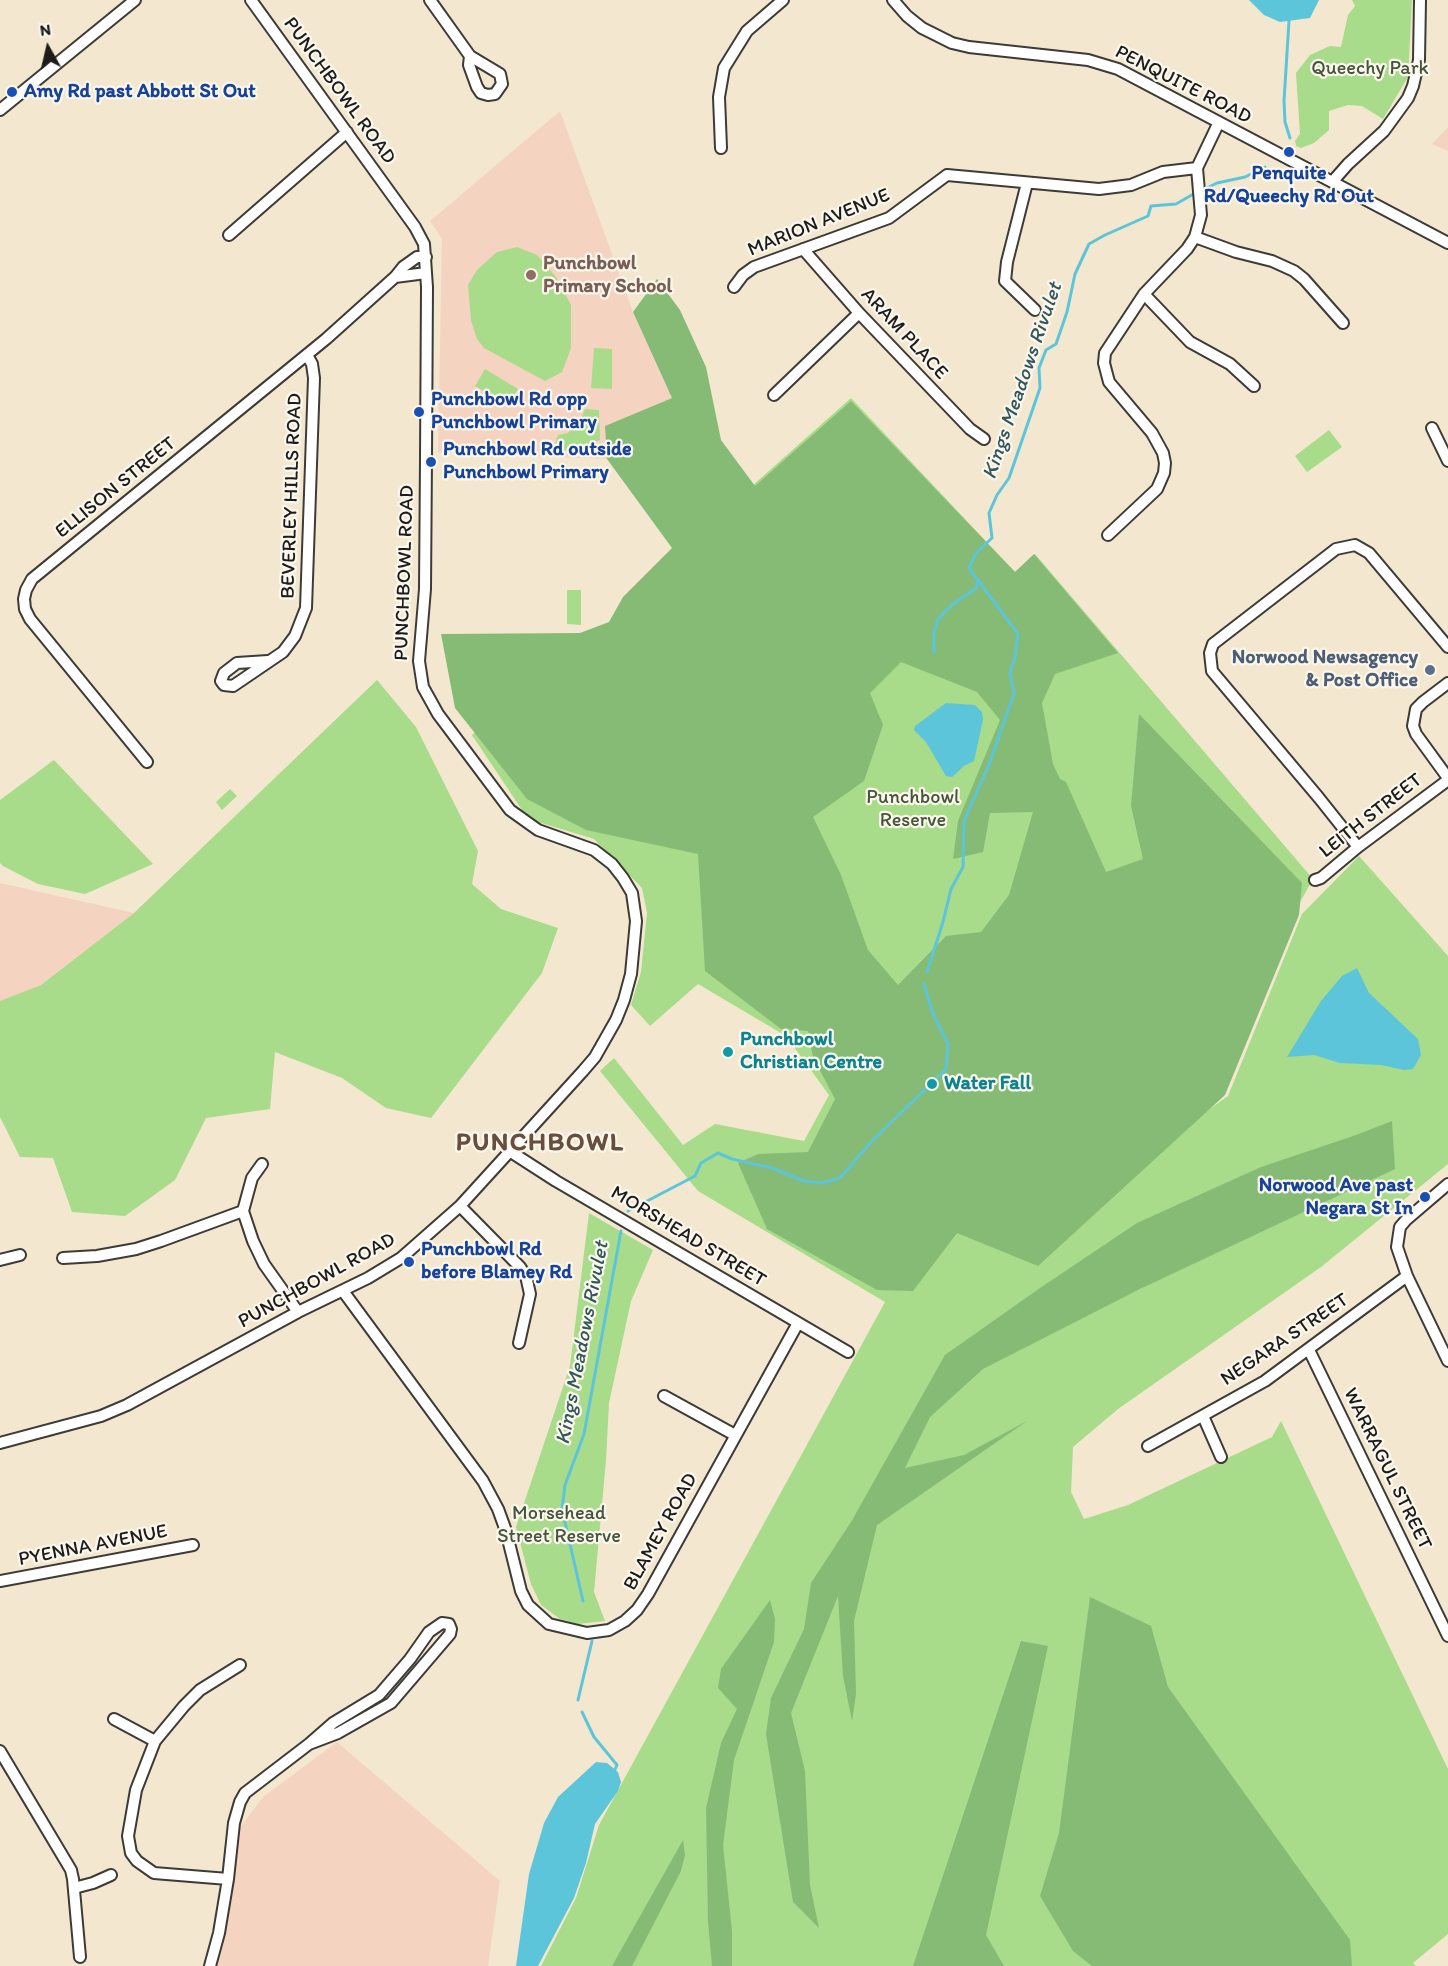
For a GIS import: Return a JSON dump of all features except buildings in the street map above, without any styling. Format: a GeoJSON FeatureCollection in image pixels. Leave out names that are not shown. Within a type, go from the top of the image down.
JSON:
{"type":"FeatureCollection","features":[{"type":"Feature","properties":{"kind":"street"},"geometry":{"type":"LineString","coordinates":[[0,110],[135,0]]}},
{"type":"Feature","properties":{"kind":"street","name":"PUNCHBOWL ROAD"},"geometry":{"type":"LineString","coordinates":[[0,1443],[112,1412],[298,1312],[383,1270],[401,1258],[460,1206],[595,1057],[621,1010],[634,957],[636,921],[632,893],[618,870],[594,850],[538,830],[510,810],[438,714],[423,687],[419,661],[425,589],[426,256],[422,239],[251,0]]}},
{"type":"Feature","properties":{"kind":"street"},"geometry":{"type":"LineString","coordinates":[[430,0],[470,56]]}},
{"type":"Feature","properties":{"kind":"street"},"geometry":{"type":"LineString","coordinates":[[721,148],[719,97],[724,68],[747,31],[783,0]]}},
{"type":"Feature","properties":{"kind":"street","name":"PENQUITE ROAD"},"geometry":{"type":"LineString","coordinates":[[893,0],[922,28],[952,43],[1104,63],[1334,181],[1448,243]]}},
{"type":"Feature","properties":{"kind":"street"},"geometry":{"type":"LineString","coordinates":[[1334,181],[1348,164],[1384,131],[1408,98],[1419,60],[1420,0]]}},
{"type":"Feature","properties":{"kind":"street"},"geometry":{"type":"LineString","coordinates":[[1108,535],[1157,489],[1164,473],[1163,453],[1159,443],[1109,382],[1104,363],[1105,353],[1144,294],[1195,237],[1201,215],[1197,168],[1219,122]]}},
{"type":"Feature","properties":{"kind":"street"},"geometry":{"type":"LineString","coordinates":[[230,235],[347,132]]}},
{"type":"Feature","properties":{"kind":"street","name":"MARION AVENUE"},"geometry":{"type":"LineString","coordinates":[[734,286],[754,267],[889,218],[947,175],[1086,189],[1117,188],[1141,182],[1163,172],[1197,168]]}},
{"type":"Feature","properties":{"kind":"street"},"geometry":{"type":"LineString","coordinates":[[1028,183],[1007,262],[1005,281],[1035,310]]}},
{"type":"Feature","properties":{"kind":"street"},"geometry":{"type":"LineString","coordinates":[[1195,237],[1236,252],[1272,261],[1294,271],[1304,279],[1342,323]]}},
{"type":"Feature","properties":{"kind":"street","name":"ARAM PLACE"},"geometry":{"type":"LineString","coordinates":[[802,249],[859,313],[970,429],[984,439]]}},
{"type":"Feature","properties":{"kind":"street","name":"ELLISON STREET"},"geometry":{"type":"LineString","coordinates":[[147,762],[30,619],[25,609],[26,590],[32,579],[307,355],[403,267],[412,260],[426,256]]}},
{"type":"Feature","properties":{"kind":"street"},"geometry":{"type":"LineString","coordinates":[[394,277],[426,273]]}},
{"type":"Feature","properties":{"kind":"street"},"geometry":{"type":"LineString","coordinates":[[1144,294],[1190,342],[1230,364],[1254,386]]}},
{"type":"Feature","properties":{"kind":"street"},"geometry":{"type":"LineString","coordinates":[[774,395],[859,313]]}},
{"type":"Feature","properties":{"kind":"street","name":"BEVERLEY HILLS ROAD"},"geometry":{"type":"LineString","coordinates":[[268,661],[290,645],[302,623],[306,608],[314,378],[312,364],[307,355]]}},
{"type":"Feature","properties":{"kind":"street"},"geometry":{"type":"LineString","coordinates":[[1432,428],[1448,461]]}},
{"type":"Feature","properties":{"kind":"street"},"geometry":{"type":"LineString","coordinates":[[1358,847],[1212,671],[1210,653],[1213,644],[1336,549],[1345,545],[1355,545],[1369,553],[1448,646]]}},
{"type":"Feature","properties":{"kind":"street"},"geometry":{"type":"LineString","coordinates":[[1448,682],[1416,709],[1413,726],[1416,734],[1448,779]]}},
{"type":"Feature","properties":{"kind":"street","name":"LEITH STREET"},"geometry":{"type":"LineString","coordinates":[[1315,880],[1448,779]]}},
{"type":"Feature","properties":{"kind":"street","name":"MORSHEAD STREET"},"geometry":{"type":"LineString","coordinates":[[511,1152],[556,1181],[848,1352]]}},
{"type":"Feature","properties":{"kind":"street"},"geometry":{"type":"LineString","coordinates":[[262,1164],[252,1178],[243,1211],[264,1264],[298,1312]]}},
{"type":"Feature","properties":{"kind":"street"},"geometry":{"type":"LineString","coordinates":[[1448,1184],[1414,1212],[1400,1227],[1396,1248],[1448,1361]]}},
{"type":"Feature","properties":{"kind":"street"},"geometry":{"type":"LineString","coordinates":[[460,1206],[520,1267],[526,1276],[530,1294],[519,1343]]}},
{"type":"Feature","properties":{"kind":"street"},"geometry":{"type":"LineString","coordinates":[[63,1258],[97,1256],[136,1249],[243,1211]]}},
{"type":"Feature","properties":{"kind":"street"},"geometry":{"type":"LineString","coordinates":[[0,1260],[20,1255]]}},
{"type":"Feature","properties":{"kind":"street","name":"NEGARA STREET"},"geometry":{"type":"LineString","coordinates":[[1148,1446],[1265,1381],[1407,1276]]}},
{"type":"Feature","properties":{"kind":"street","name":"BLAMEY ROAD"},"geometry":{"type":"LineString","coordinates":[[343,1291],[483,1481],[498,1509],[506,1531],[521,1591],[528,1605],[549,1624],[587,1633],[609,1629],[625,1621],[637,1610],[648,1594],[798,1323]]}},
{"type":"Feature","properties":{"kind":"street","name":"WARRAGUL STREET"},"geometry":{"type":"LineString","coordinates":[[1309,1350],[1448,1636]]}},
{"type":"Feature","properties":{"kind":"street"},"geometry":{"type":"LineString","coordinates":[[664,1396],[735,1435]]}},
{"type":"Feature","properties":{"kind":"street"},"geometry":{"type":"LineString","coordinates":[[1203,1416],[1221,1457]]}},
{"type":"Feature","properties":{"kind":"street","name":"PYENNA AVENUE"},"geometry":{"type":"LineString","coordinates":[[0,1581],[193,1545]]}},
{"type":"Feature","properties":{"kind":"street"},"geometry":{"type":"LineString","coordinates":[[210,1966],[219,1933],[234,1823],[240,1802],[257,1783],[333,1723],[379,1695],[410,1659],[429,1632],[442,1623],[449,1624],[452,1629],[450,1634],[391,1703],[338,1733],[309,1744]]}},
{"type":"Feature","properties":{"kind":"street"},"geometry":{"type":"LineString","coordinates":[[228,1879],[154,1873],[144,1868],[131,1853],[128,1836],[139,1781],[155,1741],[200,1690],[240,1665]]}},
{"type":"Feature","properties":{"kind":"street"},"geometry":{"type":"LineString","coordinates":[[114,1719],[155,1741]]}},
{"type":"Feature","properties":{"kind":"street"},"geometry":{"type":"LineString","coordinates":[[0,1751],[66,1861],[73,1879],[80,1957]]}},
{"type":"Feature","properties":{"kind":"street"},"geometry":{"type":"LineString","coordinates":[[74,1888],[111,1875]]}},
{"type":"Feature","properties":{"kind":"shaded area","name":"Punchbowl Primary School"},"geometry":{"type":"Polygon","coordinates":[[[560,111],[633,312],[672,398],[605,426],[607,459],[438,452],[442,239],[430,221],[560,111]]]}},
{"type":"Feature","properties":{"kind":"shaded area"},"geometry":{"type":"Polygon","coordinates":[[[1448,127],[1448,151],[1432,144],[1448,127]]]}},
{"type":"Feature","properties":{"kind":"shaded area"},"geometry":{"type":"Polygon","coordinates":[[[0,883],[134,913],[41,985],[0,1002],[0,883]]]}},
{"type":"Feature","properties":{"kind":"shaded area"},"geometry":{"type":"Polygon","coordinates":[[[337,1742],[500,1881],[488,1966],[203,1966],[212,1948],[225,1847],[263,1797],[337,1742]]]}},
{"type":"Feature","properties":{"kind":"green space","name":"Queechy Park"},"geometry":{"type":"Polygon","coordinates":[[[1352,0],[1412,0],[1408,77],[1383,119],[1362,106],[1348,105],[1329,111],[1329,130],[1314,143],[1301,148],[1296,146],[1295,141],[1300,134],[1296,73],[1310,55],[1330,46],[1341,47],[1348,15],[1355,6],[1352,0]]]}},
{"type":"Feature","properties":{"kind":"green space"},"geometry":{"type":"Polygon","coordinates":[[[517,247],[537,255],[556,277],[571,305],[571,348],[562,372],[545,381],[484,348],[477,339],[471,320],[468,285],[477,270],[497,252],[517,247]]]}},
{"type":"Feature","properties":{"kind":"green space","name":"Punchbowl Reserve"},"geometry":{"type":"Polygon","coordinates":[[[657,279],[680,310],[706,367],[721,440],[755,486],[851,401],[1015,572],[1034,554],[1118,653],[1055,674],[1042,703],[1053,764],[1060,779],[1066,782],[1106,872],[1143,859],[1131,806],[1139,714],[1302,883],[1299,915],[1225,1095],[1038,1266],[957,1233],[913,1291],[877,1290],[767,1229],[738,1163],[758,1154],[808,1152],[835,1099],[813,1057],[808,1031],[781,1029],[705,971],[698,854],[586,830],[527,799],[455,708],[441,634],[580,633],[609,622],[623,597],[672,548],[607,459],[605,426],[672,398],[633,312],[657,279]],[[901,662],[870,693],[883,725],[864,781],[813,817],[841,875],[868,950],[898,985],[946,936],[981,932],[1009,895],[1033,812],[990,813],[983,852],[953,859],[958,821],[1000,720],[977,692],[901,662]]]}},
{"type":"Feature","properties":{"kind":"green space"},"geometry":{"type":"Polygon","coordinates":[[[594,348],[612,349],[612,389],[591,388],[594,348]]]}},
{"type":"Feature","properties":{"kind":"green space"},"geometry":{"type":"Polygon","coordinates":[[[485,369],[518,389],[508,405],[475,386],[485,369]]]}},
{"type":"Feature","properties":{"kind":"green space"},"geometry":{"type":"Polygon","coordinates":[[[851,398],[1015,572],[1035,554],[1313,879],[1206,1070],[1025,1239],[1228,1096],[1302,914],[1359,856],[1448,956],[1448,1164],[1321,1267],[1118,1409],[1073,1447],[1071,1492],[1084,1519],[1128,1505],[1272,1437],[1281,1421],[1448,1769],[1448,1934],[1413,1963],[1416,1966],[541,1966],[576,1898],[599,1825],[885,1302],[698,1191],[600,1071],[614,1058],[683,1145],[715,1124],[804,1141],[829,1095],[786,1036],[698,984],[650,1026],[631,1005],[641,972],[647,913],[642,888],[594,839],[528,819],[472,735],[573,642],[599,637],[627,597],[851,398]]]}},
{"type":"Feature","properties":{"kind":"green space"},"geometry":{"type":"Polygon","coordinates":[[[585,409],[599,410],[600,440],[580,447],[578,452],[571,453],[555,445],[558,435],[568,433],[585,409]]]}},
{"type":"Feature","properties":{"kind":"green space"},"geometry":{"type":"Polygon","coordinates":[[[1329,430],[1342,447],[1307,472],[1295,456],[1329,430]]]}},
{"type":"Feature","properties":{"kind":"green space"},"geometry":{"type":"Polygon","coordinates":[[[567,590],[581,590],[581,625],[567,624],[567,590]]]}},
{"type":"Feature","properties":{"kind":"green space"},"geometry":{"type":"Polygon","coordinates":[[[377,680],[416,727],[478,851],[472,884],[501,909],[558,928],[542,973],[431,1118],[386,1108],[342,1078],[275,1052],[270,1109],[206,1118],[175,1180],[125,1216],[72,1212],[53,1158],[20,1157],[0,1117],[0,1001],[41,985],[134,913],[377,680]]]}},
{"type":"Feature","properties":{"kind":"green space"},"geometry":{"type":"Polygon","coordinates":[[[54,760],[153,864],[85,894],[38,884],[0,863],[0,800],[54,760]]]}},
{"type":"Feature","properties":{"kind":"green space"},"geometry":{"type":"Polygon","coordinates":[[[230,789],[237,796],[222,810],[216,802],[230,789]]]}},
{"type":"Feature","properties":{"kind":"green space"},"geometry":{"type":"Polygon","coordinates":[[[1392,1121],[1395,1169],[1140,1289],[983,1369],[930,1417],[905,1468],[964,1455],[1027,1421],[877,1525],[854,1621],[856,1694],[852,1721],[843,1676],[838,1596],[791,1713],[805,1771],[810,1885],[819,1928],[793,1902],[766,1734],[771,1698],[804,1629],[811,1583],[851,1522],[945,1355],[1137,1223],[1261,1167],[1392,1121]]]}},
{"type":"Feature","properties":{"kind":"green space","name":"Morsehead Street Reserve"},"geometry":{"type":"Polygon","coordinates":[[[589,1213],[653,1250],[631,1301],[609,1403],[594,1592],[605,1621],[578,1624],[560,1619],[541,1605],[531,1584],[516,1527],[570,1366],[589,1213]]]}},
{"type":"Feature","properties":{"kind":"green space"},"geometry":{"type":"Polygon","coordinates":[[[1090,1597],[1151,1626],[1168,1687],[1350,1940],[1352,1966],[1092,1966],[1073,1951],[1040,1896],[1059,1833],[1090,1597]]]}},
{"type":"Feature","properties":{"kind":"green space"},"geometry":{"type":"Polygon","coordinates":[[[770,1600],[775,1619],[774,1642],[734,1760],[723,1845],[732,1931],[732,1966],[712,1966],[708,1922],[706,1808],[721,1743],[737,1709],[718,1688],[721,1669],[770,1600]]]}},
{"type":"Feature","properties":{"kind":"green space"},"geometry":{"type":"Polygon","coordinates":[[[1021,1641],[1048,1646],[986,1935],[1004,1966],[913,1966],[1021,1641]]]}},
{"type":"Feature","properties":{"kind":"green space"},"geometry":{"type":"Polygon","coordinates":[[[683,1840],[685,1855],[681,1871],[632,1966],[612,1966],[683,1840]]]}},
{"type":"Feature","properties":{"kind":"water"},"geometry":{"type":"Polygon","coordinates":[[[1249,0],[1319,0],[1310,18],[1280,22],[1264,15],[1249,0]]]}},
{"type":"Feature","properties":{"kind":"water"},"geometry":{"type":"Polygon","coordinates":[[[946,703],[975,705],[982,712],[983,720],[974,761],[964,766],[952,777],[946,776],[926,742],[914,730],[915,726],[946,703]]]}},
{"type":"Feature","properties":{"kind":"water"},"geometry":{"type":"Polygon","coordinates":[[[1357,968],[1369,993],[1418,1039],[1421,1055],[1413,1069],[1340,1063],[1314,1055],[1287,1057],[1321,1001],[1342,976],[1357,968]]]}},
{"type":"Feature","properties":{"kind":"water"},"geometry":{"type":"Polygon","coordinates":[[[596,1762],[607,1763],[618,1772],[621,1782],[618,1791],[595,1824],[586,1863],[574,1898],[538,1966],[516,1966],[529,1874],[544,1823],[558,1797],[596,1762]]]}},
{"type":"Feature","properties":{"kind":"waterway","name":"Kings Meadows Rivulet"},"geometry":{"type":"LineString","coordinates":[[1289,21],[1284,101],[1285,122],[1290,138]]}},
{"type":"Feature","properties":{"kind":"waterway","name":"Kings Meadows Rivulet"},"geometry":{"type":"LineString","coordinates":[[1203,190],[1217,183],[1245,177],[1265,167]]}},
{"type":"Feature","properties":{"kind":"waterway","name":"Kings Meadows Rivulet"},"geometry":{"type":"LineString","coordinates":[[927,972],[951,889],[963,867],[964,821],[988,767],[1014,694],[1010,673],[1015,658],[1018,634],[969,568],[976,553],[992,538],[989,513],[997,495],[1009,478],[1040,388],[1039,368],[1046,350],[1056,344],[1067,312],[1075,274],[1089,244],[1148,216],[1151,206],[1176,204],[1197,192]]}},
{"type":"Feature","properties":{"kind":"waterway"},"geometry":{"type":"LineString","coordinates":[[934,652],[934,632],[938,619],[952,605],[976,588],[978,581]]}},
{"type":"Feature","properties":{"kind":"waterway","name":"Kings Meadows Rivulet"},"geometry":{"type":"LineString","coordinates":[[628,1211],[695,1176],[701,1163],[718,1153],[732,1159],[772,1168],[804,1181],[822,1183],[840,1178],[872,1141],[946,1069],[948,1044],[933,1014],[924,984]]}},
{"type":"Feature","properties":{"kind":"waterway","name":"Kings Meadows Rivulet"},"geometry":{"type":"LineString","coordinates":[[583,1601],[562,1509],[565,1485],[584,1434],[621,1231]]}},
{"type":"Feature","properties":{"kind":"waterway","name":"Kings Meadows Rivulet"},"geometry":{"type":"LineString","coordinates":[[578,1700],[592,1641]]}},
{"type":"Feature","properties":{"kind":"waterway","name":"Kings Meadows Rivulet"},"geometry":{"type":"LineString","coordinates":[[582,1712],[594,1737],[617,1765],[613,1774]]}},
{"type":"Feature","properties":{"kind":"place","name":"Amy Rd past Abbott St Out"},"geometry":{"type":"Point","coordinates":[12,92]}},
{"type":"Feature","properties":{"kind":"place","name":"Penquite Rd/Queechy Rd Out"},"geometry":{"type":"Point","coordinates":[1289,152]}},
{"type":"Feature","properties":{"kind":"place","name":"Punchbowl Primary School"},"geometry":{"type":"Point","coordinates":[531,275]}},
{"type":"Feature","properties":{"kind":"place","name":"Punchbowl Rd opp Punchbowl Primary"},"geometry":{"type":"Point","coordinates":[419,412]}},
{"type":"Feature","properties":{"kind":"place","name":"Punchbowl Rd outside Punchbowl Primary"},"geometry":{"type":"Point","coordinates":[431,462]}},
{"type":"Feature","properties":{"kind":"place","name":"Norwood Newsagency & Post Office"},"geometry":{"type":"Point","coordinates":[1430,670]}},
{"type":"Feature","properties":{"kind":"place","name":"Punchbowl Christian Centre"},"geometry":{"type":"Point","coordinates":[728,1052]}},
{"type":"Feature","properties":{"kind":"place","name":"Water Fall"},"geometry":{"type":"Point","coordinates":[932,1084]}},
{"type":"Feature","properties":{"kind":"place","name":"Norwood Ave past Negara St In"},"geometry":{"type":"Point","coordinates":[1425,1197]}},
{"type":"Feature","properties":{"kind":"place","name":"Punchbowl Rd before Blamey Rd"},"geometry":{"type":"Point","coordinates":[409,1262]}},
{"type":"Feature","properties":{"kind":"district","name":"PUNCHBOWL"},"geometry":{"type":"Point","coordinates":[540,1143]}}]}
